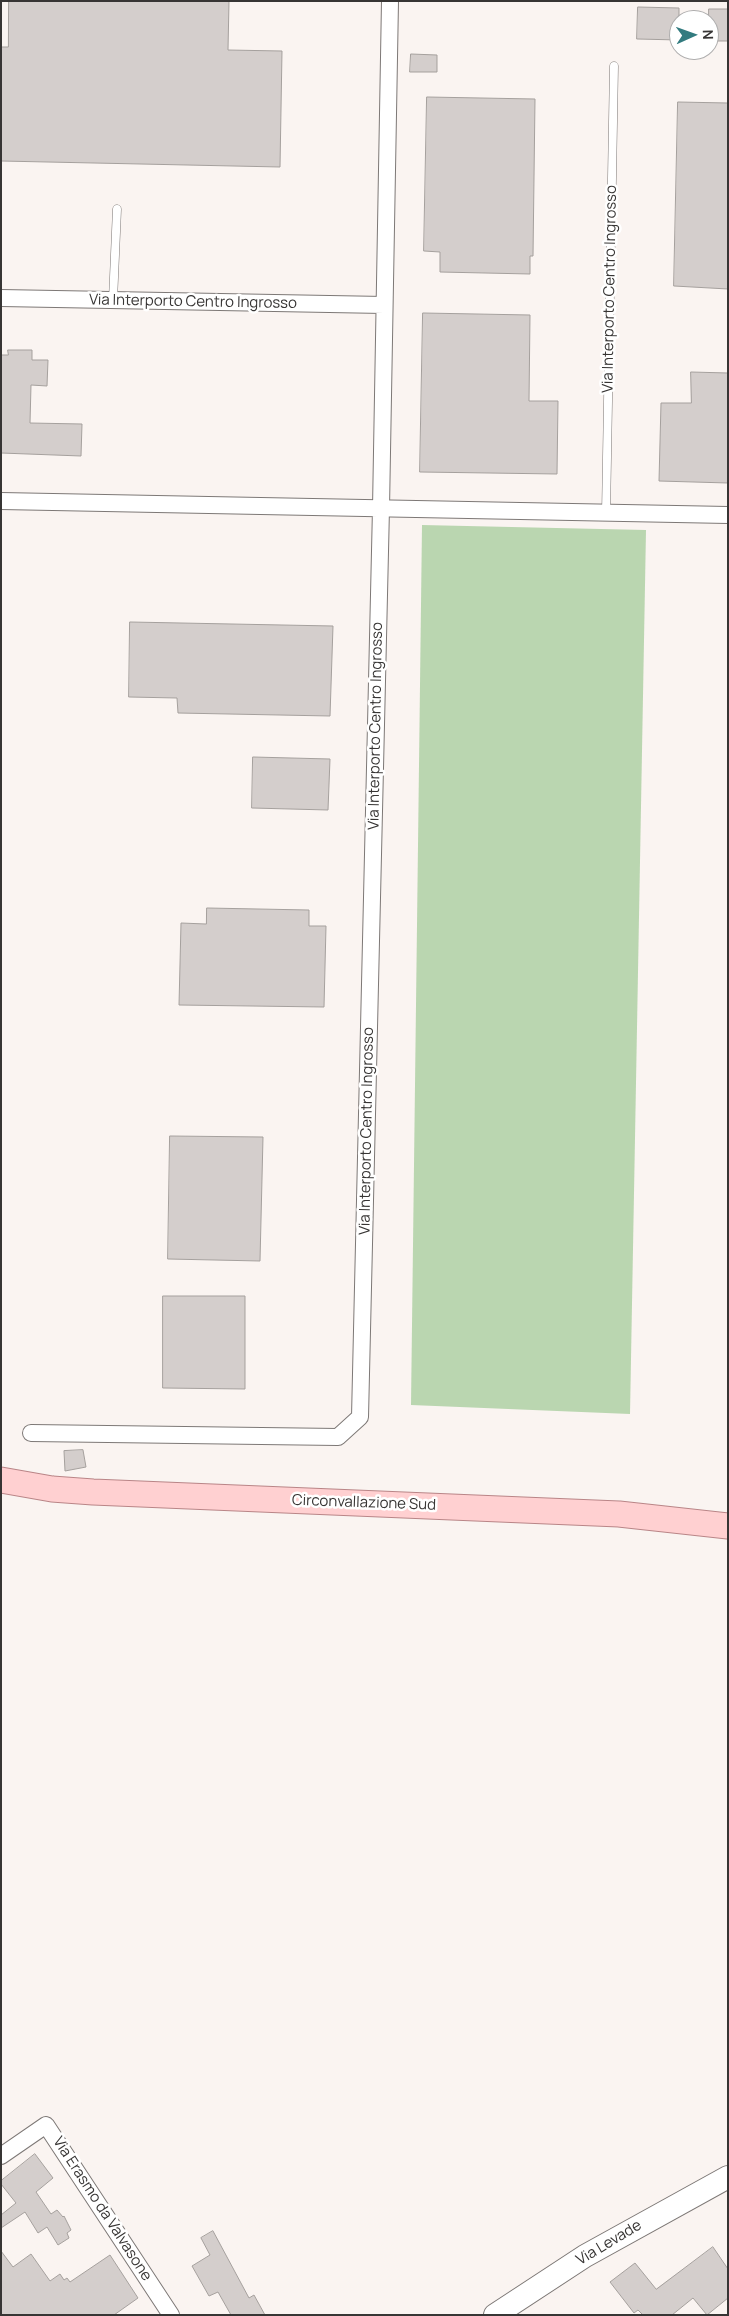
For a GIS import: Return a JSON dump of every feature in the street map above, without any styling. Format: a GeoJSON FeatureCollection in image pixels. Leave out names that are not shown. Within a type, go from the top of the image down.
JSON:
{"type":"FeatureCollection","features":[{"type":"Feature","properties":{"kind":"main road","name":"Circonvallazione Sud"},"geometry":{"type":"LineString","coordinates":[[1,1480],[52,1489],[93,1492],[619,1514],[728,1526]]}},
{"type":"Feature","properties":{"kind":"street","name":"Via Interporto Centro Ingrosso"},"geometry":{"type":"LineString","coordinates":[[31,1433],[338,1437],[360,1416],[381,508],[390,1]]}},
{"type":"Feature","properties":{"kind":"street","name":"Via Interporto Centro Ingrosso"},"geometry":{"type":"LineString","coordinates":[[1,298],[384,305]]}},
{"type":"Feature","properties":{"kind":"street"},"geometry":{"type":"LineString","coordinates":[[1,501],[728,515]]}},
{"type":"Feature","properties":{"kind":"street","name":"Via Erasmo da Valvasone"},"geometry":{"type":"LineString","coordinates":[[1,2156],[46,2125],[171,2315]]}},
{"type":"Feature","properties":{"kind":"street","name":"Via Levade"},"geometry":{"type":"LineString","coordinates":[[495,2315],[585,2256],[728,2177]]}},
{"type":"Feature","properties":{"kind":"lane","name":"Via Interporto Centro Ingrosso"},"geometry":{"type":"LineString","coordinates":[[606,513],[614,66]]}},
{"type":"Feature","properties":{"kind":"lane"},"geometry":{"type":"LineString","coordinates":[[113,300],[117,208]]}},
{"type":"Feature","properties":{"kind":"green space"},"geometry":{"type":"Polygon","coordinates":[[[422,525],[646,530],[630,1414],[411,1405],[422,525]]]}},
{"type":"Feature","properties":{"kind":"building"},"geometry":{"type":"Polygon","coordinates":[[[9,1],[229,1],[228,50],[282,51],[280,167],[1,161],[1,47],[8,47],[9,1]]]}},
{"type":"Feature","properties":{"kind":"building"},"geometry":{"type":"Polygon","coordinates":[[[638,7],[679,8],[679,10],[669,10],[669,40],[637,39],[638,7]]]}},
{"type":"Feature","properties":{"kind":"building"},"geometry":{"type":"Polygon","coordinates":[[[728,9],[728,41],[719,41],[719,10],[709,10],[728,9]]]}},
{"type":"Feature","properties":{"kind":"building"},"geometry":{"type":"Polygon","coordinates":[[[411,54],[437,55],[437,72],[410,72],[411,54]]]}},
{"type":"Feature","properties":{"kind":"building"},"geometry":{"type":"Polygon","coordinates":[[[427,97],[535,99],[533,256],[530,256],[530,274],[440,272],[440,252],[424,251],[427,97]]]}},
{"type":"Feature","properties":{"kind":"building"},"geometry":{"type":"Polygon","coordinates":[[[678,102],[728,103],[728,289],[674,286],[678,102]]]}},
{"type":"Feature","properties":{"kind":"building"},"geometry":{"type":"Polygon","coordinates":[[[423,313],[530,315],[529,401],[558,401],[557,474],[420,472],[423,313]]]}},
{"type":"Feature","properties":{"kind":"building"},"geometry":{"type":"Polygon","coordinates":[[[8,350],[32,350],[32,360],[48,360],[47,386],[31,385],[30,423],[82,424],[81,456],[1,453],[1,355],[8,355],[8,350]]]}},
{"type":"Feature","properties":{"kind":"building"},"geometry":{"type":"Polygon","coordinates":[[[691,372],[728,373],[728,483],[659,481],[661,403],[691,403],[691,372]]]}},
{"type":"Feature","properties":{"kind":"building"},"geometry":{"type":"Polygon","coordinates":[[[130,622],[333,626],[330,716],[178,713],[177,698],[129,697],[130,622]]]}},
{"type":"Feature","properties":{"kind":"building"},"geometry":{"type":"Polygon","coordinates":[[[253,757],[330,759],[328,810],[252,808],[253,757]]]}},
{"type":"Feature","properties":{"kind":"building"},"geometry":{"type":"Polygon","coordinates":[[[207,908],[309,910],[309,926],[326,926],[324,1007],[179,1005],[181,923],[206,924],[207,908]]]}},
{"type":"Feature","properties":{"kind":"building"},"geometry":{"type":"Polygon","coordinates":[[[170,1136],[263,1137],[260,1261],[168,1259],[170,1136]]]}},
{"type":"Feature","properties":{"kind":"building"},"geometry":{"type":"Polygon","coordinates":[[[163,1296],[245,1296],[245,1389],[163,1388],[163,1296]]]}},
{"type":"Feature","properties":{"kind":"building"},"geometry":{"type":"Polygon","coordinates":[[[83,1450],[86,1467],[65,1471],[64,1451],[83,1450]]]}},
{"type":"Feature","properties":{"kind":"building"},"geometry":{"type":"Polygon","coordinates":[[[35,2154],[53,2178],[36,2192],[51,2214],[57,2210],[64,2216],[71,2230],[67,2233],[69,2238],[58,2245],[47,2227],[38,2233],[25,2212],[1,2228],[1,2215],[16,2203],[1,2184],[1,2181],[35,2154]]]}},
{"type":"Feature","properties":{"kind":"building"},"geometry":{"type":"Polygon","coordinates":[[[213,2231],[249,2298],[254,2295],[265,2315],[231,2315],[218,2292],[209,2296],[192,2266],[210,2255],[201,2238],[213,2231]]]}},
{"type":"Feature","properties":{"kind":"building"},"geometry":{"type":"Polygon","coordinates":[[[713,2247],[728,2269],[728,2298],[707,2315],[693,2298],[672,2315],[643,2315],[638,2310],[634,2313],[610,2282],[635,2263],[656,2289],[713,2247]]]}},
{"type":"Feature","properties":{"kind":"building"},"geometry":{"type":"Polygon","coordinates":[[[1,2251],[13,2267],[31,2254],[50,2281],[60,2274],[64,2280],[67,2278],[70,2282],[110,2255],[138,2298],[114,2315],[1,2315],[1,2251]]]}}]}
